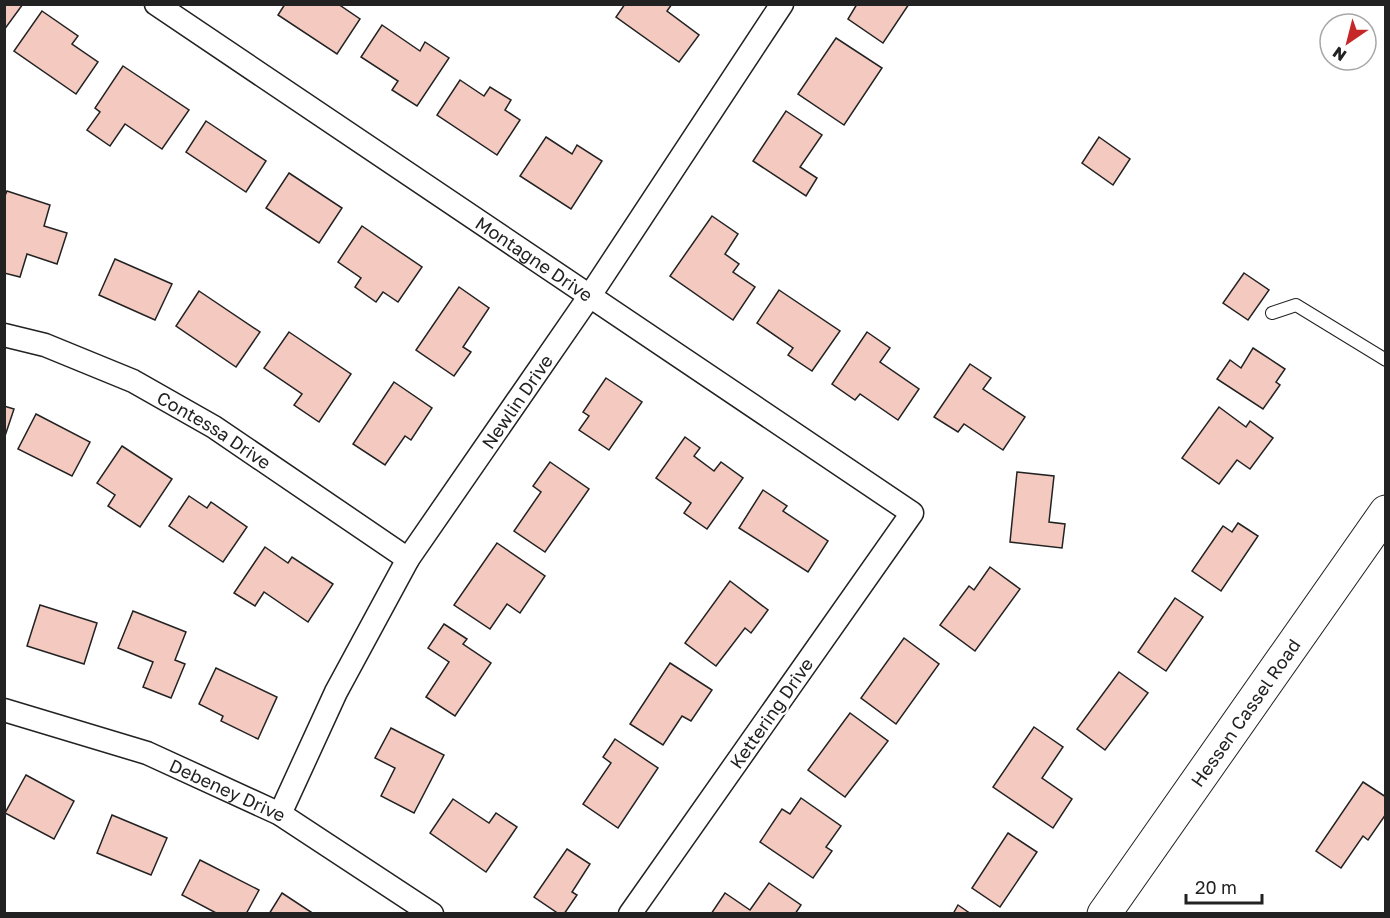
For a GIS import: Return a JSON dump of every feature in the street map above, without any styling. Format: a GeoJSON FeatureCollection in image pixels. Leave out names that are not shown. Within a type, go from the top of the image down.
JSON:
{"type":"FeatureCollection","features":[{"type":"Feature","properties":{"kind":"main road","name":"Hessen Cassel Road"},"geometry":{"type":"LineString","coordinates":[[1104,914],[1386,512]]}},
{"type":"Feature","properties":{"kind":"street","name":"Montagne Drive"},"geometry":{"type":"LineString","coordinates":[[156,4],[912,513]]}},
{"type":"Feature","properties":{"kind":"street","name":"Newlin Drive"},"geometry":{"type":"LineString","coordinates":[[280,814],[336,692],[408,559],[589,297],[782,4]]}},
{"type":"Feature","properties":{"kind":"street","name":"Contessa Drive"},"geometry":{"type":"LineString","coordinates":[[4,335],[45,345],[133,381],[214,428],[408,559]]}},
{"type":"Feature","properties":{"kind":"street","name":"Kettering Drive"},"geometry":{"type":"LineString","coordinates":[[630,914],[912,513]]}},
{"type":"Feature","properties":{"kind":"street","name":"Debeney Drive"},"geometry":{"type":"LineString","coordinates":[[4,710],[147,753],[280,814],[432,914]]}},
{"type":"Feature","properties":{"kind":"lane"},"geometry":{"type":"LineString","coordinates":[[1272,313],[1296,305],[1386,360]]}},
{"type":"Feature","properties":{"kind":"building"},"geometry":{"type":"Polygon","coordinates":[[[4,4],[23,4],[4,30],[4,4]]]}},
{"type":"Feature","properties":{"kind":"building"},"geometry":{"type":"Polygon","coordinates":[[[285,4],[338,4],[360,19],[337,54],[278,15],[285,4]]]}},
{"type":"Feature","properties":{"kind":"building"},"geometry":{"type":"Polygon","coordinates":[[[625,4],[672,4],[667,11],[699,35],[679,62],[616,17],[625,4]]]}},
{"type":"Feature","properties":{"kind":"building"},"geometry":{"type":"Polygon","coordinates":[[[857,4],[909,4],[883,43],[848,19],[857,4]]]}},
{"type":"Feature","properties":{"kind":"building"},"geometry":{"type":"Polygon","coordinates":[[[42,11],[78,36],[72,44],[98,62],[76,94],[14,51],[42,11]]]}},
{"type":"Feature","properties":{"kind":"building"},"geometry":{"type":"Polygon","coordinates":[[[382,25],[420,51],[425,42],[449,58],[417,106],[392,90],[398,81],[361,57],[382,25]]]}},
{"type":"Feature","properties":{"kind":"building"},"geometry":{"type":"Polygon","coordinates":[[[836,38],[882,68],[844,125],[798,94],[836,38]]]}},
{"type":"Feature","properties":{"kind":"building"},"geometry":{"type":"Polygon","coordinates":[[[123,66],[189,110],[162,149],[125,124],[110,146],[87,130],[100,112],[95,108],[123,66]]]}},
{"type":"Feature","properties":{"kind":"building"},"geometry":{"type":"Polygon","coordinates":[[[460,80],[484,96],[490,87],[511,100],[505,110],[520,120],[497,155],[437,115],[460,80]]]}},
{"type":"Feature","properties":{"kind":"building"},"geometry":{"type":"Polygon","coordinates":[[[786,111],[822,135],[800,167],[817,178],[806,196],[753,161],[786,111]]]}},
{"type":"Feature","properties":{"kind":"building"},"geometry":{"type":"Polygon","coordinates":[[[206,121],[266,161],[246,192],[186,152],[206,121]]]}},
{"type":"Feature","properties":{"kind":"building"},"geometry":{"type":"Polygon","coordinates":[[[546,137],[572,154],[577,145],[602,161],[571,209],[520,176],[546,137]]]}},
{"type":"Feature","properties":{"kind":"building"},"geometry":{"type":"Polygon","coordinates":[[[1099,137],[1130,159],[1113,185],[1082,163],[1099,137]]]}},
{"type":"Feature","properties":{"kind":"building"},"geometry":{"type":"Polygon","coordinates":[[[289,173],[342,208],[319,243],[266,208],[289,173]]]}},
{"type":"Feature","properties":{"kind":"building"},"geometry":{"type":"Polygon","coordinates":[[[7,191],[50,205],[44,226],[67,233],[57,264],[27,254],[20,277],[4,273],[4,198],[7,191]]]}},
{"type":"Feature","properties":{"kind":"building"},"geometry":{"type":"Polygon","coordinates":[[[712,216],[738,234],[725,254],[739,264],[733,272],[755,287],[733,320],[670,276],[712,216]]]}},
{"type":"Feature","properties":{"kind":"building"},"geometry":{"type":"Polygon","coordinates":[[[362,226],[422,267],[398,302],[383,292],[376,302],[355,287],[361,278],[338,262],[362,226]]]}},
{"type":"Feature","properties":{"kind":"building"},"geometry":{"type":"Polygon","coordinates":[[[115,259],[172,284],[155,320],[99,295],[115,259]]]}},
{"type":"Feature","properties":{"kind":"building"},"geometry":{"type":"Polygon","coordinates":[[[1244,273],[1269,290],[1248,320],[1223,303],[1244,273]]]}},
{"type":"Feature","properties":{"kind":"building"},"geometry":{"type":"Polygon","coordinates":[[[459,287],[489,308],[463,347],[471,352],[454,376],[416,350],[459,287]]]}},
{"type":"Feature","properties":{"kind":"building"},"geometry":{"type":"Polygon","coordinates":[[[779,290],[840,331],[812,371],[788,355],[793,348],[757,323],[779,290]]]}},
{"type":"Feature","properties":{"kind":"building"},"geometry":{"type":"Polygon","coordinates":[[[199,291],[260,332],[236,367],[176,326],[199,291]]]}},
{"type":"Feature","properties":{"kind":"building"},"geometry":{"type":"Polygon","coordinates":[[[289,332],[351,374],[319,422],[294,405],[302,394],[264,368],[289,332]]]}},
{"type":"Feature","properties":{"kind":"building"},"geometry":{"type":"Polygon","coordinates":[[[867,332],[890,348],[880,362],[919,389],[898,420],[860,394],[855,400],[832,384],[867,332]]]}},
{"type":"Feature","properties":{"kind":"building"},"geometry":{"type":"Polygon","coordinates":[[[1253,348],[1285,369],[1276,382],[1280,385],[1263,409],[1217,379],[1230,360],[1241,368],[1253,348]]]}},
{"type":"Feature","properties":{"kind":"building"},"geometry":{"type":"Polygon","coordinates":[[[970,364],[991,378],[983,389],[1025,417],[1003,450],[964,424],[958,432],[934,417],[970,364]]]}},
{"type":"Feature","properties":{"kind":"building"},"geometry":{"type":"Polygon","coordinates":[[[606,378],[642,402],[609,450],[579,430],[589,416],[583,412],[606,378]]]}},
{"type":"Feature","properties":{"kind":"building"},"geometry":{"type":"Polygon","coordinates":[[[394,382],[432,408],[411,440],[405,436],[385,465],[353,444],[394,382]]]}},
{"type":"Feature","properties":{"kind":"building"},"geometry":{"type":"Polygon","coordinates":[[[4,406],[14,409],[4,439],[4,406]]]}},
{"type":"Feature","properties":{"kind":"building"},"geometry":{"type":"Polygon","coordinates":[[[1219,407],[1246,427],[1250,421],[1273,438],[1250,469],[1237,460],[1219,484],[1182,458],[1219,407]]]}},
{"type":"Feature","properties":{"kind":"building"},"geometry":{"type":"Polygon","coordinates":[[[36,414],[90,442],[72,476],[18,449],[36,414]]]}},
{"type":"Feature","properties":{"kind":"building"},"geometry":{"type":"Polygon","coordinates":[[[685,437],[700,448],[694,456],[714,471],[721,462],[743,478],[707,529],[684,513],[691,503],[656,478],[685,437]]]}},
{"type":"Feature","properties":{"kind":"building"},"geometry":{"type":"Polygon","coordinates":[[[122,446],[172,479],[140,527],[108,506],[115,495],[97,483],[122,446]]]}},
{"type":"Feature","properties":{"kind":"building"},"geometry":{"type":"Polygon","coordinates":[[[550,462],[589,489],[545,552],[514,531],[541,492],[533,486],[550,462]]]}},
{"type":"Feature","properties":{"kind":"building"},"geometry":{"type":"Polygon","coordinates":[[[1017,472],[1054,476],[1049,522],[1065,524],[1062,548],[1010,542],[1017,472]]]}},
{"type":"Feature","properties":{"kind":"building"},"geometry":{"type":"Polygon","coordinates":[[[763,490],[787,506],[783,511],[828,541],[808,572],[739,528],[763,490]]]}},
{"type":"Feature","properties":{"kind":"building"},"geometry":{"type":"Polygon","coordinates":[[[189,496],[207,508],[211,502],[247,527],[223,562],[169,526],[189,496]]]}},
{"type":"Feature","properties":{"kind":"building"},"geometry":{"type":"Polygon","coordinates":[[[1238,523],[1258,536],[1221,591],[1192,571],[1223,526],[1232,532],[1238,523]]]}},
{"type":"Feature","properties":{"kind":"building"},"geometry":{"type":"Polygon","coordinates":[[[497,543],[545,576],[520,613],[507,604],[490,629],[454,605],[497,543]]]}},
{"type":"Feature","properties":{"kind":"building"},"geometry":{"type":"Polygon","coordinates":[[[265,547],[288,563],[292,557],[333,584],[308,622],[264,592],[255,606],[234,593],[265,547]]]}},
{"type":"Feature","properties":{"kind":"building"},"geometry":{"type":"Polygon","coordinates":[[[990,567],[1020,589],[975,651],[940,625],[969,586],[974,590],[990,567]]]}},
{"type":"Feature","properties":{"kind":"building"},"geometry":{"type":"Polygon","coordinates":[[[730,581],[768,610],[751,633],[745,628],[716,666],[685,643],[730,581]]]}},
{"type":"Feature","properties":{"kind":"building"},"geometry":{"type":"Polygon","coordinates":[[[1175,598],[1203,617],[1166,671],[1138,652],[1175,598]]]}},
{"type":"Feature","properties":{"kind":"building"},"geometry":{"type":"Polygon","coordinates":[[[40,605],[97,623],[84,664],[27,646],[40,605]]]}},
{"type":"Feature","properties":{"kind":"building"},"geometry":{"type":"Polygon","coordinates":[[[133,611],[186,632],[175,660],[185,664],[171,698],[143,687],[153,662],[118,648],[133,611]]]}},
{"type":"Feature","properties":{"kind":"building"},"geometry":{"type":"Polygon","coordinates":[[[444,624],[467,639],[463,644],[491,663],[455,716],[426,697],[449,662],[428,648],[444,624]]]}},
{"type":"Feature","properties":{"kind":"building"},"geometry":{"type":"Polygon","coordinates":[[[904,638],[939,664],[896,724],[861,698],[904,638]]]}},
{"type":"Feature","properties":{"kind":"building"},"geometry":{"type":"Polygon","coordinates":[[[670,663],[712,690],[691,721],[682,716],[663,745],[630,724],[670,663]]]}},
{"type":"Feature","properties":{"kind":"building"},"geometry":{"type":"Polygon","coordinates":[[[216,668],[277,697],[258,739],[221,721],[223,716],[199,704],[216,668]]]}},
{"type":"Feature","properties":{"kind":"building"},"geometry":{"type":"Polygon","coordinates":[[[1119,672],[1148,693],[1105,750],[1077,729],[1119,672]]]}},
{"type":"Feature","properties":{"kind":"building"},"geometry":{"type":"Polygon","coordinates":[[[850,713],[888,741],[845,797],[808,770],[850,713]]]}},
{"type":"Feature","properties":{"kind":"building"},"geometry":{"type":"Polygon","coordinates":[[[1034,727],[1063,747],[1042,778],[1072,799],[1053,828],[993,787],[1034,727]]]}},
{"type":"Feature","properties":{"kind":"building"},"geometry":{"type":"Polygon","coordinates":[[[391,728],[444,755],[414,813],[381,796],[395,768],[375,758],[391,728]]]}},
{"type":"Feature","properties":{"kind":"building"},"geometry":{"type":"Polygon","coordinates":[[[615,739],[658,768],[618,828],[583,804],[611,763],[603,757],[615,739]]]}},
{"type":"Feature","properties":{"kind":"building"},"geometry":{"type":"Polygon","coordinates":[[[26,775],[74,801],[54,839],[5,813],[26,775]]]}},
{"type":"Feature","properties":{"kind":"building"},"geometry":{"type":"Polygon","coordinates":[[[1363,782],[1386,797],[1386,814],[1368,840],[1363,836],[1341,868],[1316,851],[1363,782]]]}},
{"type":"Feature","properties":{"kind":"building"},"geometry":{"type":"Polygon","coordinates":[[[801,798],[841,826],[826,847],[832,851],[813,878],[760,842],[782,809],[790,814],[801,798]]]}},
{"type":"Feature","properties":{"kind":"building"},"geometry":{"type":"Polygon","coordinates":[[[453,799],[489,823],[496,813],[517,827],[486,872],[430,833],[453,799]]]}},
{"type":"Feature","properties":{"kind":"building"},"geometry":{"type":"Polygon","coordinates":[[[112,815],[167,838],[151,875],[97,853],[112,815]]]}},
{"type":"Feature","properties":{"kind":"building"},"geometry":{"type":"Polygon","coordinates":[[[1008,833],[1037,852],[1000,907],[972,888],[1008,833]]]}},
{"type":"Feature","properties":{"kind":"building"},"geometry":{"type":"Polygon","coordinates":[[[567,849],[590,864],[572,892],[577,895],[564,914],[559,914],[534,897],[567,849]]]}},
{"type":"Feature","properties":{"kind":"building"},"geometry":{"type":"Polygon","coordinates":[[[200,860],[259,890],[246,914],[218,914],[182,895],[200,860]]]}},
{"type":"Feature","properties":{"kind":"building"},"geometry":{"type":"Polygon","coordinates":[[[769,883],[801,905],[795,914],[711,914],[725,893],[750,910],[769,883]]]}},
{"type":"Feature","properties":{"kind":"building"},"geometry":{"type":"Polygon","coordinates":[[[282,893],[314,914],[269,914],[282,893]]]}},
{"type":"Feature","properties":{"kind":"building"},"geometry":{"type":"Polygon","coordinates":[[[958,905],[971,914],[953,914],[958,905]]]}}]}
